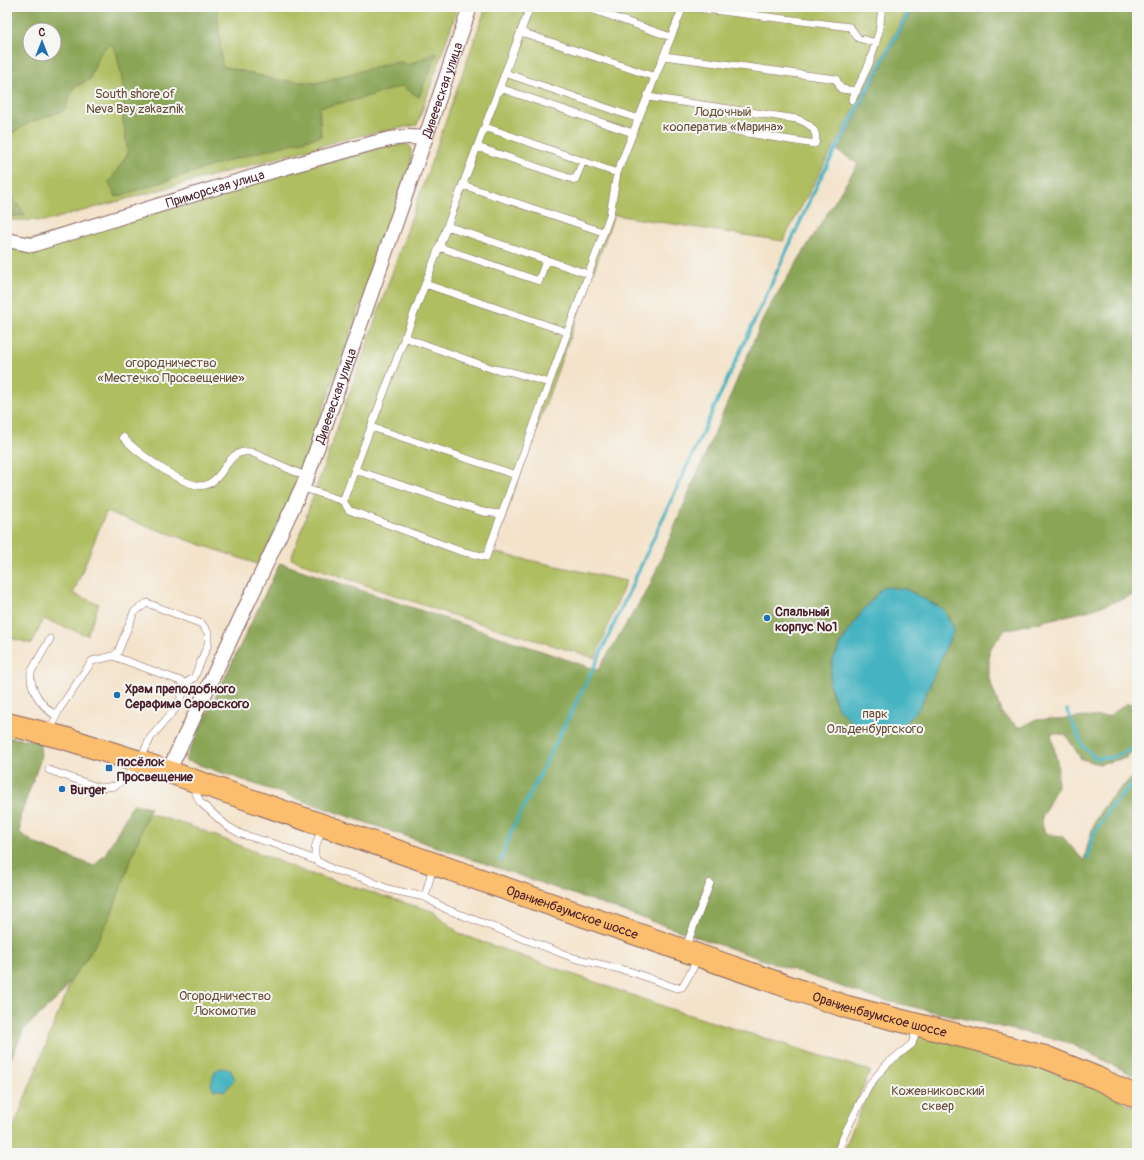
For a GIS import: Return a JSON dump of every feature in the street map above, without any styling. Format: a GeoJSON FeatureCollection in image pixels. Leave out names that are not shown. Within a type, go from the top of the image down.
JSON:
{"type":"FeatureCollection","features":[{"type":"Feature","properties":{"kind":"main road","name":"Ораниенбаумское шоссе"},"geometry":{"type":"LineString","coordinates":[[7,724],[53,725],[139,762],[691,954],[847,1007],[1044,1057],[1090,1075],[1137,1097]]}},
{"type":"Feature","properties":{"kind":"street","name":"Дивеевская улица"},"geometry":{"type":"LineString","coordinates":[[168,772],[304,482],[470,7]]}},
{"type":"Feature","properties":{"kind":"street","name":"Приморская улица"},"geometry":{"type":"LineString","coordinates":[[7,240],[32,245],[260,174],[383,142],[417,137],[425,139]]}},
{"type":"Feature","properties":{"kind":"lane"},"geometry":{"type":"LineString","coordinates":[[343,501],[530,7]]}},
{"type":"Feature","properties":{"kind":"lane"},"geometry":{"type":"LineString","coordinates":[[585,7],[671,37]]}},
{"type":"Feature","properties":{"kind":"lane"},"geometry":{"type":"LineString","coordinates":[[123,437],[138,453],[168,473],[199,486],[208,485],[215,479],[232,457],[244,451],[251,452],[304,482],[343,501],[349,510],[460,551],[486,557],[610,215],[617,173],[683,7]]}},
{"type":"Feature","properties":{"kind":"lane"},"geometry":{"type":"LineString","coordinates":[[689,7],[850,27],[858,38],[876,43]]}},
{"type":"Feature","properties":{"kind":"lane"},"geometry":{"type":"LineString","coordinates":[[852,100],[880,32],[882,7]]}},
{"type":"Feature","properties":{"kind":"lane"},"geometry":{"type":"LineString","coordinates":[[521,32],[656,78]]}},
{"type":"Feature","properties":{"kind":"lane"},"geometry":{"type":"LineString","coordinates":[[664,56],[836,79],[841,89],[857,91]]}},
{"type":"Feature","properties":{"kind":"lane"},"geometry":{"type":"LineString","coordinates":[[506,73],[639,119]]}},
{"type":"Feature","properties":{"kind":"lane"},"geometry":{"type":"LineString","coordinates":[[500,88],[633,133]]}},
{"type":"Feature","properties":{"kind":"lane"},"geometry":{"type":"LineString","coordinates":[[648,97],[798,119],[811,126],[816,133],[816,142],[815,144],[704,126]]}},
{"type":"Feature","properties":{"kind":"lane"},"geometry":{"type":"LineString","coordinates":[[485,127],[617,173]]}},
{"type":"Feature","properties":{"kind":"lane"},"geometry":{"type":"LineString","coordinates":[[477,147],[575,180],[583,161]]}},
{"type":"Feature","properties":{"kind":"lane"},"geometry":{"type":"LineString","coordinates":[[463,185],[603,232]]}},
{"type":"Feature","properties":{"kind":"lane"},"geometry":{"type":"LineString","coordinates":[[447,226],[588,274]]}},
{"type":"Feature","properties":{"kind":"lane"},"geometry":{"type":"LineString","coordinates":[[439,247],[539,281],[546,260]]}},
{"type":"Feature","properties":{"kind":"lane"},"geometry":{"type":"LineString","coordinates":[[425,284],[567,332]]}},
{"type":"Feature","properties":{"kind":"lane"},"geometry":{"type":"LineString","coordinates":[[404,338],[493,369],[512,372],[549,383]]}},
{"type":"Feature","properties":{"kind":"lane"},"geometry":{"type":"LineString","coordinates":[[371,427],[516,475]]}},
{"type":"Feature","properties":{"kind":"lane"},"geometry":{"type":"LineString","coordinates":[[355,470],[483,512],[502,514]]}},
{"type":"Feature","properties":{"kind":"lane"},"geometry":{"type":"LineString","coordinates":[[49,770],[100,788],[114,786],[130,774],[139,762],[151,737],[177,707],[186,683],[194,678],[208,644],[208,633],[202,624],[147,603],[134,612],[118,652],[113,656],[92,661],[53,725],[31,684],[31,672],[50,639]]}},
{"type":"Feature","properties":{"kind":"lane"},"geometry":{"type":"LineString","coordinates":[[113,656],[186,683]]}},
{"type":"Feature","properties":{"kind":"lane"},"geometry":{"type":"LineString","coordinates":[[190,780],[200,802],[227,826],[241,834],[278,845],[317,861],[334,870],[363,878],[388,889],[425,897],[446,909],[546,949],[574,958],[632,972],[670,986],[682,987],[693,968],[691,954],[710,883]]}},
{"type":"Feature","properties":{"kind":"lane"},"geometry":{"type":"LineString","coordinates":[[317,861],[314,856],[315,848],[323,826]]}},
{"type":"Feature","properties":{"kind":"lane"},"geometry":{"type":"LineString","coordinates":[[425,897],[433,864]]}},
{"type":"Feature","properties":{"kind":"lane"},"geometry":{"type":"LineString","coordinates":[[837,1153],[844,1135],[869,1086],[887,1064],[912,1044],[918,1026]]}},
{"type":"Feature","properties":{"kind":"green space","name":"South shore of Neva Bay zakaznik"},"geometry":{"type":"Polygon","coordinates":[[[7,7],[458,7],[417,125],[354,137],[46,221],[7,220],[7,7]]]}},
{"type":"Feature","properties":{"kind":"green space"},"geometry":{"type":"Polygon","coordinates":[[[7,7],[217,7],[222,66],[277,80],[316,83],[390,63],[400,62],[409,65],[433,53],[437,54],[419,97],[402,86],[352,101],[319,107],[321,136],[237,158],[116,197],[109,183],[128,153],[123,120],[123,85],[117,54],[112,44],[103,49],[95,64],[90,79],[73,88],[65,110],[31,122],[7,136],[7,7]]]}},
{"type":"Feature","properties":{"kind":"green space","name":"Лодочный кооператив «Марина»"},"geometry":{"type":"Polygon","coordinates":[[[486,7],[909,7],[783,241],[614,215],[492,552],[626,581],[595,658],[446,613],[291,559],[486,7]]]}},
{"type":"Feature","properties":{"kind":"green space","name":"парк Ольденбургского"},"geometry":{"type":"Polygon","coordinates":[[[913,7],[1137,7],[1137,594],[1087,611],[1005,630],[989,650],[989,678],[1002,714],[1020,728],[1034,720],[1109,716],[1126,704],[1137,704],[1137,745],[1126,758],[1099,764],[1081,759],[1066,735],[1051,733],[1058,766],[1057,786],[1041,820],[1045,834],[1062,836],[1084,861],[1092,829],[1100,812],[1113,796],[1137,775],[1137,1077],[1067,1042],[874,998],[185,760],[280,563],[598,670],[649,587],[766,312],[858,164],[838,151],[913,7]],[[883,587],[857,619],[841,643],[832,668],[830,682],[831,692],[838,708],[954,629],[943,609],[905,589],[883,587]]]}},
{"type":"Feature","properties":{"kind":"green space","name":"огородничество «Местечко Просвещение»"},"geometry":{"type":"Polygon","coordinates":[[[402,142],[411,147],[411,166],[297,482],[260,565],[106,512],[73,594],[99,604],[87,635],[43,619],[32,644],[7,637],[7,246],[402,142]]]}},
{"type":"Feature","properties":{"kind":"green space"},"geometry":{"type":"Polygon","coordinates":[[[7,195],[13,198],[26,216],[7,216],[7,195]]]}},
{"type":"Feature","properties":{"kind":"green space"},"geometry":{"type":"Polygon","coordinates":[[[7,737],[40,742],[41,758],[20,817],[20,833],[36,844],[94,866],[106,853],[133,804],[150,807],[111,915],[91,952],[60,996],[24,1029],[7,1067],[7,737]]]}},
{"type":"Feature","properties":{"kind":"green space","name":"Огородничество Локомотив"},"geometry":{"type":"Polygon","coordinates":[[[148,813],[199,829],[305,872],[435,912],[460,934],[674,1010],[870,1071],[834,1153],[7,1153],[7,1144],[136,815],[148,813]]]}},
{"type":"Feature","properties":{"kind":"green space","name":"Кожевниковский сквер"},"geometry":{"type":"Polygon","coordinates":[[[919,1035],[1018,1059],[1080,1079],[1137,1108],[1137,1153],[843,1153],[862,1107],[880,1075],[892,1061],[916,1041],[919,1035]]]}},
{"type":"Feature","properties":{"kind":"water"},"geometry":{"type":"Polygon","coordinates":[[[883,587],[905,589],[943,609],[954,629],[920,707],[903,725],[887,732],[856,727],[838,708],[829,683],[833,660],[842,642],[861,613],[883,587]]]}},
{"type":"Feature","properties":{"kind":"water"},"geometry":{"type":"Polygon","coordinates":[[[221,1068],[230,1069],[235,1079],[225,1091],[213,1089],[211,1084],[215,1071],[221,1068]]]}},
{"type":"Feature","properties":{"kind":"waterway"},"geometry":{"type":"LineString","coordinates":[[501,860],[511,832],[596,663],[819,181],[911,7]]}},
{"type":"Feature","properties":{"kind":"waterway"},"geometry":{"type":"LineString","coordinates":[[1067,710],[1082,745],[1095,758],[1110,758],[1137,747]]}},
{"type":"Feature","properties":{"kind":"waterway"},"geometry":{"type":"LineString","coordinates":[[1088,858],[1092,837],[1111,807],[1137,779]]}},
{"type":"Feature","properties":{"kind":"place","name":"Спальный корпус №1"},"geometry":{"type":"Point","coordinates":[767,618]}},
{"type":"Feature","properties":{"kind":"place","name":"Храм преподобного Серафима Саровского"},"geometry":{"type":"Point","coordinates":[117,695]}},
{"type":"Feature","properties":{"kind":"place","name":"посёлок Просвещение"},"geometry":{"type":"Point","coordinates":[109,768]}},
{"type":"Feature","properties":{"kind":"place","name":"Burger"},"geometry":{"type":"Point","coordinates":[62,789]}}]}
